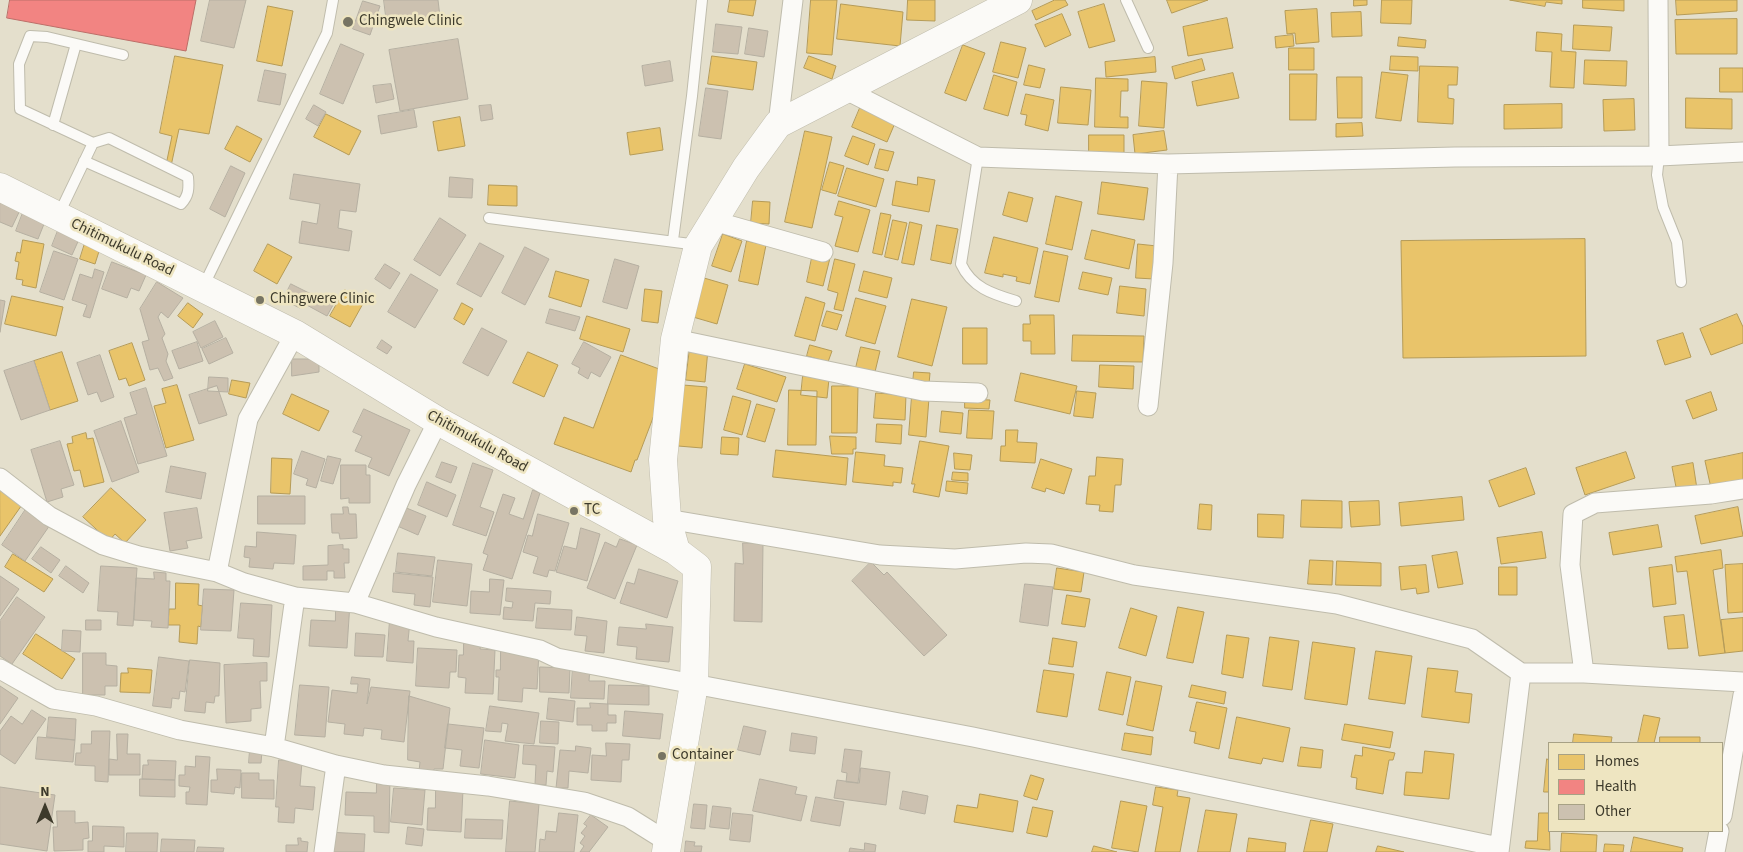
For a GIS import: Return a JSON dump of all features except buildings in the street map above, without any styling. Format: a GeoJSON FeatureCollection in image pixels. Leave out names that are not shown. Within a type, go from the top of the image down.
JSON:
{"type":"FeatureCollection","features":[{"type":"Feature","properties":{"kind":"street"},"geometry":{"type":"LineString","coordinates":[[778,124],[793,0]]}},
{"type":"Feature","properties":{"kind":"street"},"geometry":{"type":"LineString","coordinates":[[676,551],[667,519],[662,460],[686,243],[714,221],[746,168],[778,124],[1018,0]]}},
{"type":"Feature","properties":{"kind":"street"},"geometry":{"type":"LineString","coordinates":[[1658,0],[1659,156]]}},
{"type":"Feature","properties":{"kind":"street"},"geometry":{"type":"LineString","coordinates":[[846,90],[978,157],[1168,164],[1455,157],[1659,156],[1743,152]]}},
{"type":"Feature","properties":{"kind":"street"},"geometry":{"type":"LineString","coordinates":[[1148,406],[1163,263],[1168,164]]}},
{"type":"Feature","properties":{"kind":"street","name":"Chitimukulu Road"},"geometry":{"type":"LineString","coordinates":[[0,187],[295,334],[438,421],[676,551],[697,567],[694,684],[667,847]]}},
{"type":"Feature","properties":{"kind":"street"},"geometry":{"type":"LineString","coordinates":[[714,221],[823,252]]}},
{"type":"Feature","properties":{"kind":"street"},"geometry":{"type":"LineString","coordinates":[[217,572],[248,419],[295,334]]}},
{"type":"Feature","properties":{"kind":"street"},"geometry":{"type":"LineString","coordinates":[[675,339],[923,391],[978,393]]}},
{"type":"Feature","properties":{"kind":"street"},"geometry":{"type":"LineString","coordinates":[[356,604],[406,485],[438,421]]}},
{"type":"Feature","properties":{"kind":"street"},"geometry":{"type":"LineString","coordinates":[[0,478],[49,516],[103,545],[139,556],[217,572],[244,583],[295,597],[356,604],[436,627],[540,650],[557,658],[992,741],[1499,850],[1521,673]]}},
{"type":"Feature","properties":{"kind":"street"},"geometry":{"type":"LineString","coordinates":[[1584,674],[1570,564],[1573,514],[1595,503],[1711,494],[1743,489]]}},
{"type":"Feature","properties":{"kind":"street"},"geometry":{"type":"LineString","coordinates":[[667,519],[880,555],[954,560],[1026,553],[1051,554],[1134,575],[1337,604],[1472,639],[1521,673],[1584,674],[1743,682]]}},
{"type":"Feature","properties":{"kind":"street"},"geometry":{"type":"LineString","coordinates":[[274,747],[295,597]]}},
{"type":"Feature","properties":{"kind":"street"},"geometry":{"type":"LineString","coordinates":[[0,670],[53,699],[96,706],[180,730],[274,747],[336,765],[384,774],[488,786],[584,802],[628,817],[667,847]]}},
{"type":"Feature","properties":{"kind":"street"},"geometry":{"type":"LineString","coordinates":[[1723,810],[1743,695]]}},
{"type":"Feature","properties":{"kind":"street"},"geometry":{"type":"LineString","coordinates":[[324,852],[336,765]]}},
{"type":"Feature","properties":{"kind":"street"},"geometry":{"type":"LineString","coordinates":[[1716,852],[1719,832]]}},
{"type":"Feature","properties":{"kind":"lane"},"geometry":{"type":"LineString","coordinates":[[203,288],[327,33],[333,0]]}},
{"type":"Feature","properties":{"kind":"lane"},"geometry":{"type":"LineString","coordinates":[[488,218],[686,243],[692,96],[702,0]]}},
{"type":"Feature","properties":{"kind":"lane"},"geometry":{"type":"LineString","coordinates":[[1126,0],[1148,48]]}},
{"type":"Feature","properties":{"kind":"lane"},"geometry":{"type":"LineString","coordinates":[[93,144],[20,109],[19,64],[30,36],[123,55]]}},
{"type":"Feature","properties":{"kind":"lane"},"geometry":{"type":"LineString","coordinates":[[53,125],[76,44]]}},
{"type":"Feature","properties":{"kind":"lane"},"geometry":{"type":"LineString","coordinates":[[58,216],[84,161],[93,144],[109,138],[188,177],[189,190],[186,199],[181,204],[84,161]]}},
{"type":"Feature","properties":{"kind":"lane"},"geometry":{"type":"LineString","coordinates":[[1659,156],[1657,175],[1663,207],[1676,242],[1682,282]]}},
{"type":"Feature","properties":{"kind":"lane"},"geometry":{"type":"LineString","coordinates":[[978,157],[961,264],[966,276],[987,292],[1016,301]]}},
{"type":"Feature","properties":{"kind":"place","name":"Chingwele Clinic"},"geometry":{"type":"Point","coordinates":[348,22]}},
{"type":"Feature","properties":{"kind":"place","name":"Chingwere Clinic"},"geometry":{"type":"Point","coordinates":[260,300]}},
{"type":"Feature","properties":{"kind":"place","name":"TC"},"geometry":{"type":"Point","coordinates":[574,511]}},
{"type":"Feature","properties":{"kind":"place","name":"Container"},"geometry":{"type":"Point","coordinates":[662,756]}}]}
